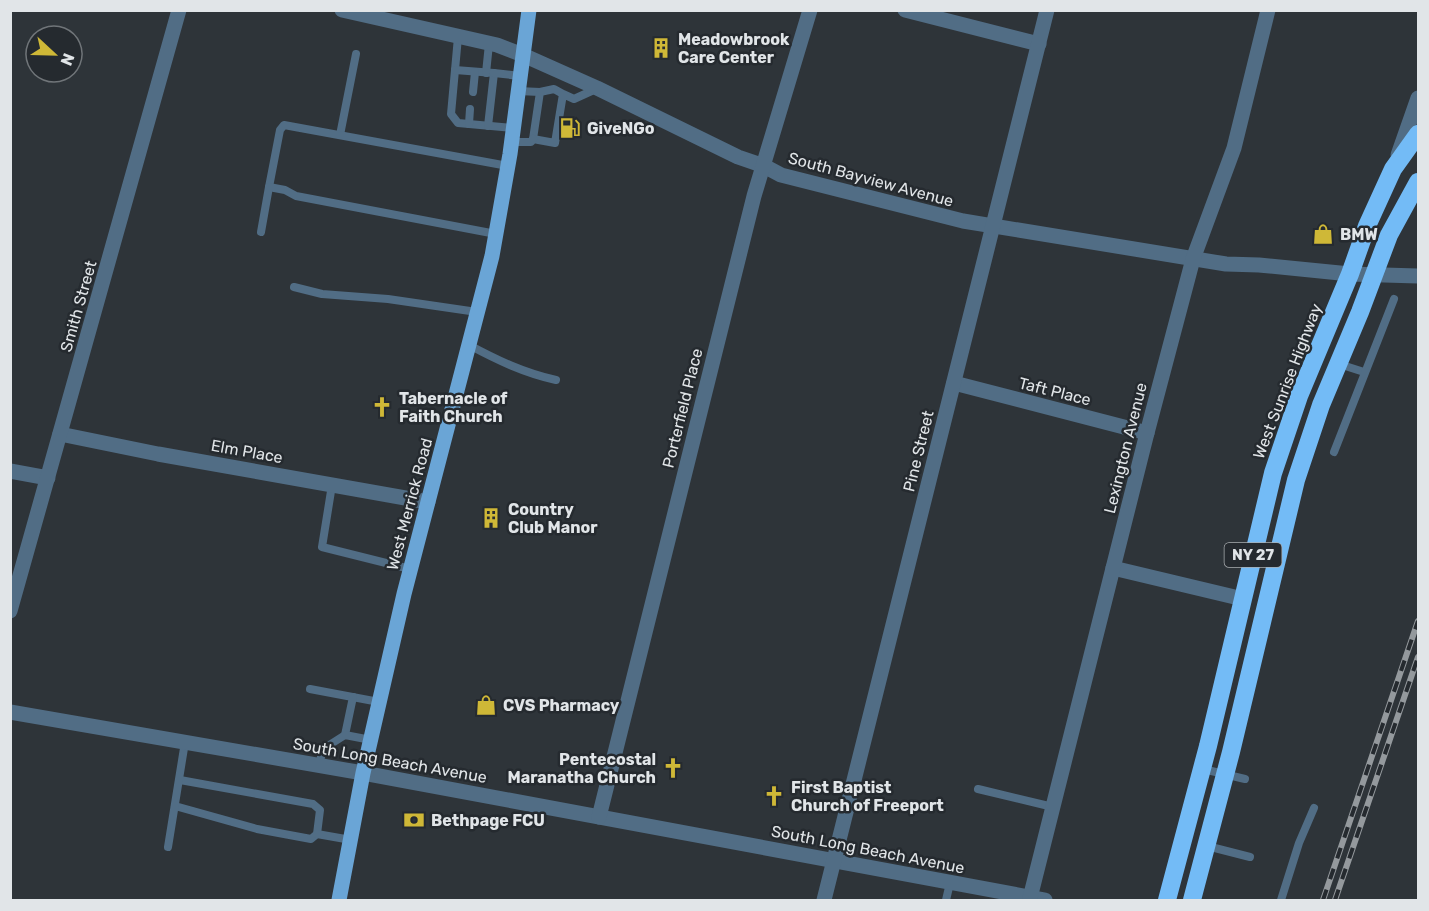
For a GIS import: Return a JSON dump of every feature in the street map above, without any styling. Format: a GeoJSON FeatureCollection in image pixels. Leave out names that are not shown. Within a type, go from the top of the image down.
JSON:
{"type":"FeatureCollection","features":[{"type":"Feature","properties":{"kind":"highway","name":"West Sunrise Highway"},"geometry":{"type":"LineString","coordinates":[[1167,900],[1203,768],[1276,462],[1299,396],[1350,274],[1367,226],[1393,169],[1419,134]]}},
{"type":"Feature","properties":{"kind":"highway","name":"NY 27"},"geometry":{"type":"LineString","coordinates":[[1191,900],[1226,773],[1296,480],[1321,405],[1389,235],[1419,182]]}},
{"type":"Feature","properties":{"kind":"main road","name":"West Merrick Road"},"geometry":{"type":"LineString","coordinates":[[339,900],[379,702],[496,234],[508,166],[529,10]]}},
{"type":"Feature","properties":{"kind":"street","name":"Smith Street"},"geometry":{"type":"LineString","coordinates":[[10,611],[179,10]]}},
{"type":"Feature","properties":{"kind":"street","name":"South Bayview Avenue"},"geometry":{"type":"LineString","coordinates":[[342,10],[489,44],[523,55],[597,88],[738,157],[781,175],[963,221],[1226,264],[1350,274],[1419,276]]}},
{"type":"Feature","properties":{"kind":"street","name":"Porterfield Place"},"geometry":{"type":"LineString","coordinates":[[599,817],[754,196],[810,10]]}},
{"type":"Feature","properties":{"kind":"street"},"geometry":{"type":"LineString","coordinates":[[905,10],[1039,44]]}},
{"type":"Feature","properties":{"kind":"street","name":"Pine Street"},"geometry":{"type":"LineString","coordinates":[[824,900],[1047,10]]}},
{"type":"Feature","properties":{"kind":"street","name":"Lexington Avenue"},"geometry":{"type":"LineString","coordinates":[[1037,899],[1053,807],[1146,433],[1193,259],[1234,148],[1268,10]]}},
{"type":"Feature","properties":{"kind":"street"},"geometry":{"type":"LineString","coordinates":[[1393,169],[1419,99]]}},
{"type":"Feature","properties":{"kind":"street","name":"Taft Place"},"geometry":{"type":"LineString","coordinates":[[954,383],[1146,433]]}},
{"type":"Feature","properties":{"kind":"street","name":"Elm Place"},"geometry":{"type":"LineString","coordinates":[[60,434],[428,502]]}},
{"type":"Feature","properties":{"kind":"street"},"geometry":{"type":"LineString","coordinates":[[10,471],[48,478]]}},
{"type":"Feature","properties":{"kind":"street"},"geometry":{"type":"LineString","coordinates":[[1113,568],[1243,599]]}},
{"type":"Feature","properties":{"kind":"street","name":"South Long Beach Avenue"},"geometry":{"type":"LineString","coordinates":[[10,712],[363,773],[1037,899]]}},
{"type":"Feature","properties":{"kind":"lane"},"geometry":{"type":"LineString","coordinates":[[458,37],[451,114],[458,123],[488,126],[531,141],[533,139],[555,143],[563,94]]}},
{"type":"Feature","properties":{"kind":"lane"},"geometry":{"type":"LineString","coordinates":[[488,126],[489,44]]}},
{"type":"Feature","properties":{"kind":"lane"},"geometry":{"type":"LineString","coordinates":[[340,135],[356,54]]}},
{"type":"Feature","properties":{"kind":"lane"},"geometry":{"type":"LineString","coordinates":[[455,70],[490,73],[540,92],[554,89],[574,99],[597,88]]}},
{"type":"Feature","properties":{"kind":"lane"},"geometry":{"type":"LineString","coordinates":[[473,92],[475,72]]}},
{"type":"Feature","properties":{"kind":"lane"},"geometry":{"type":"LineString","coordinates":[[554,89],[560,72]]}},
{"type":"Feature","properties":{"kind":"lane"},"geometry":{"type":"LineString","coordinates":[[533,139],[538,122],[540,92]]}},
{"type":"Feature","properties":{"kind":"lane"},"geometry":{"type":"LineString","coordinates":[[469,124],[470,109]]}},
{"type":"Feature","properties":{"kind":"lane"},"geometry":{"type":"LineString","coordinates":[[261,232],[280,130],[284,125],[508,166]]}},
{"type":"Feature","properties":{"kind":"lane"},"geometry":{"type":"LineString","coordinates":[[269,188],[285,190],[296,196],[496,234]]}},
{"type":"Feature","properties":{"kind":"lane"},"geometry":{"type":"LineString","coordinates":[[294,287],[322,294],[388,299],[477,312]]}},
{"type":"Feature","properties":{"kind":"lane"},"geometry":{"type":"LineString","coordinates":[[1334,452],[1394,299]]}},
{"type":"Feature","properties":{"kind":"lane"},"geometry":{"type":"LineString","coordinates":[[469,345],[507,365],[556,380]]}},
{"type":"Feature","properties":{"kind":"lane"},"geometry":{"type":"LineString","coordinates":[[1339,364],[1365,372]]}},
{"type":"Feature","properties":{"kind":"lane"},"geometry":{"type":"LineString","coordinates":[[332,485],[322,547],[411,569]]}},
{"type":"Feature","properties":{"kind":"lane"},"geometry":{"type":"LineString","coordinates":[[310,689],[379,702]]}},
{"type":"Feature","properties":{"kind":"lane"},"geometry":{"type":"LineString","coordinates":[[345,735],[353,697]]}},
{"type":"Feature","properties":{"kind":"lane"},"geometry":{"type":"LineString","coordinates":[[319,765],[323,749],[345,735],[371,740]]}},
{"type":"Feature","properties":{"kind":"lane"},"geometry":{"type":"LineString","coordinates":[[168,847],[185,742]]}},
{"type":"Feature","properties":{"kind":"lane"},"geometry":{"type":"LineString","coordinates":[[1203,768],[1245,779]]}},
{"type":"Feature","properties":{"kind":"lane"},"geometry":{"type":"LineString","coordinates":[[176,806],[257,829],[311,839],[317,834],[320,810],[313,804],[180,780]]}},
{"type":"Feature","properties":{"kind":"lane"},"geometry":{"type":"LineString","coordinates":[[978,789],[1053,807]]}},
{"type":"Feature","properties":{"kind":"lane"},"geometry":{"type":"LineString","coordinates":[[1281,900],[1299,843],[1314,808]]}},
{"type":"Feature","properties":{"kind":"lane"},"geometry":{"type":"LineString","coordinates":[[317,834],[351,840]]}},
{"type":"Feature","properties":{"kind":"lane"},"geometry":{"type":"LineString","coordinates":[[1207,846],[1250,857]]}},
{"type":"Feature","properties":{"kind":"lane"},"geometry":{"type":"LineString","coordinates":[[946,900],[950,883]]}},
{"type":"Feature","properties":{"kind":"railway"},"geometry":{"type":"LineString","coordinates":[[1323,900],[1418,621]]}},
{"type":"Feature","properties":{"kind":"railway"},"geometry":{"type":"LineString","coordinates":[[1335,900],[1418,657]]}},
{"type":"Feature","properties":{"kind":"place","name":"Meadowbrook Care Center"},"geometry":{"type":"Point","coordinates":[661,48]}},
{"type":"Feature","properties":{"kind":"place","name":"GiveNGo"},"geometry":{"type":"Point","coordinates":[570,128]}},
{"type":"Feature","properties":{"kind":"place","name":"BMW"},"geometry":{"type":"Point","coordinates":[1323,234]}},
{"type":"Feature","properties":{"kind":"place","name":"Tabernacle of Faith Church"},"geometry":{"type":"Point","coordinates":[382,407]}},
{"type":"Feature","properties":{"kind":"place","name":"Country Club Manor"},"geometry":{"type":"Point","coordinates":[491,518]}},
{"type":"Feature","properties":{"kind":"place","name":"CVS Pharmacy"},"geometry":{"type":"Point","coordinates":[486,705]}},
{"type":"Feature","properties":{"kind":"place","name":"Pentecostal Maranatha Church"},"geometry":{"type":"Point","coordinates":[673,768]}},
{"type":"Feature","properties":{"kind":"place","name":"First Baptist Church of Freeport"},"geometry":{"type":"Point","coordinates":[774,796]}},
{"type":"Feature","properties":{"kind":"place","name":"Bethpage FCU"},"geometry":{"type":"Point","coordinates":[414,820]}}]}
